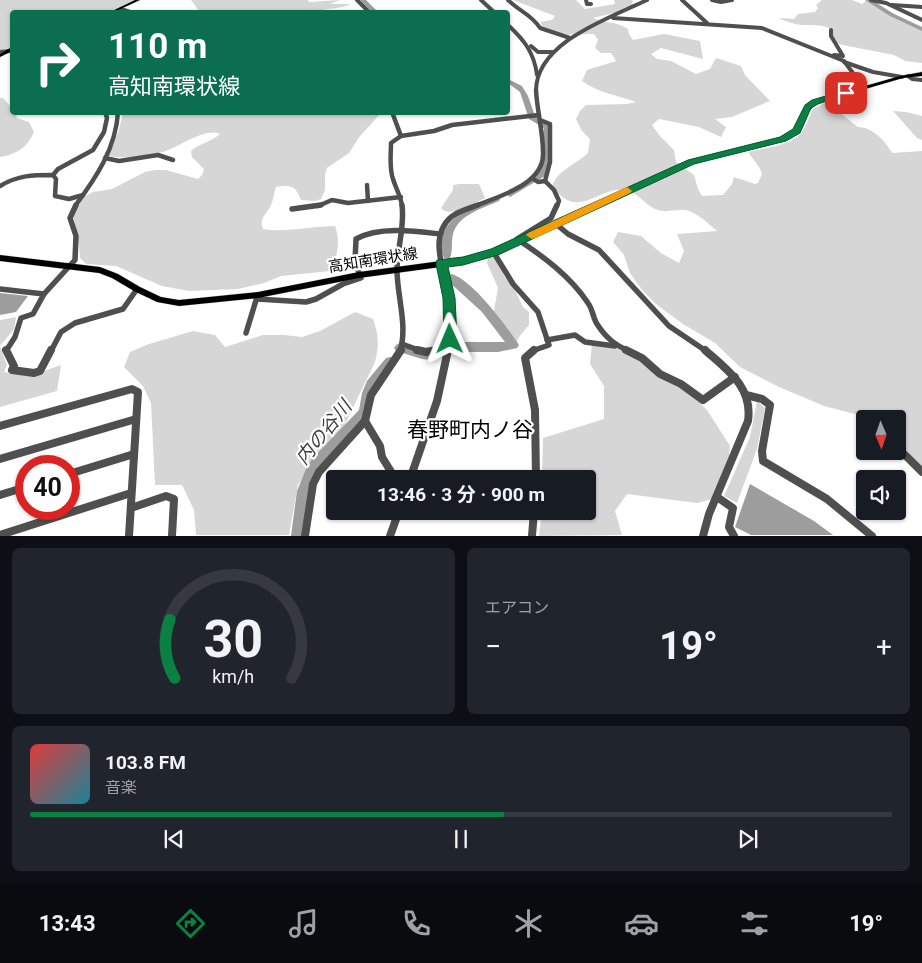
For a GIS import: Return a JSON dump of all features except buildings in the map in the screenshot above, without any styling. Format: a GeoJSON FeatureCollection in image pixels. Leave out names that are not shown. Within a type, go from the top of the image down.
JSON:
{"type":"FeatureCollection","features":[{"type":"Feature","properties":{"kind":"main road"},"geometry":{"type":"LineString","coordinates":[[118,10],[138,0]]}},
{"type":"Feature","properties":{"kind":"main road","name":"高知南環状線"},"geometry":{"type":"LineString","coordinates":[[0,258],[100,270],[160,300],[179,302],[257,297],[359,275],[463,261],[519,242],[675,168],[716,155],[783,139],[797,131],[804,112],[815,102],[922,74]]}},
{"type":"Feature","properties":{"kind":"street"},"geometry":{"type":"LineString","coordinates":[[358,0],[367,10]]}},
{"type":"Feature","properties":{"kind":"street"},"geometry":{"type":"LineString","coordinates":[[480,0],[492,10]]}},
{"type":"Feature","properties":{"kind":"street"},"geometry":{"type":"LineString","coordinates":[[508,0],[516,8],[534,18],[540,28],[570,38]]}},
{"type":"Feature","properties":{"kind":"street"},"geometry":{"type":"LineString","coordinates":[[586,0],[587,4],[590,4]]}},
{"type":"Feature","properties":{"kind":"street"},"geometry":{"type":"LineString","coordinates":[[537,77],[551,53],[570,38],[647,0]]}},
{"type":"Feature","properties":{"kind":"street"},"geometry":{"type":"LineString","coordinates":[[682,0],[707,23]]}},
{"type":"Feature","properties":{"kind":"street"},"geometry":{"type":"LineString","coordinates":[[712,0],[721,2],[732,0]]}},
{"type":"Feature","properties":{"kind":"street"},"geometry":{"type":"LineString","coordinates":[[871,0],[922,7]]}},
{"type":"Feature","properties":{"kind":"street"},"geometry":{"type":"LineString","coordinates":[[888,3],[916,18],[922,18]]}},
{"type":"Feature","properties":{"kind":"street"},"geometry":{"type":"LineString","coordinates":[[611,18],[757,27],[873,72],[922,80]]}},
{"type":"Feature","properties":{"kind":"street"},"geometry":{"type":"LineString","coordinates":[[510,27],[538,52],[551,53]]}},
{"type":"Feature","properties":{"kind":"street"},"geometry":{"type":"LineString","coordinates":[[827,55],[843,56],[834,42],[831,30]]}},
{"type":"Feature","properties":{"kind":"street"},"geometry":{"type":"LineString","coordinates":[[527,43],[533,53],[537,77],[536,117],[544,158],[537,180]]}},
{"type":"Feature","properties":{"kind":"street"},"geometry":{"type":"LineString","coordinates":[[533,53],[540,56],[551,53]]}},
{"type":"Feature","properties":{"kind":"street"},"geometry":{"type":"LineString","coordinates":[[844,62],[864,88]]}},
{"type":"Feature","properties":{"kind":"street"},"geometry":{"type":"LineString","coordinates":[[0,186],[20,177],[54,175],[58,170],[93,150],[104,132],[106,115]]}},
{"type":"Feature","properties":{"kind":"street"},"geometry":{"type":"LineString","coordinates":[[118,115],[105,158],[84,195],[70,214],[70,222],[76,237],[75,260],[44,294],[33,314],[21,318],[16,337],[6,351],[14,366],[12,370],[40,372],[61,332],[75,323],[123,309],[137,289]]}},
{"type":"Feature","properties":{"kind":"street"},"geometry":{"type":"LineString","coordinates":[[392,115],[401,136]]}},
{"type":"Feature","properties":{"kind":"street"},"geometry":{"type":"LineString","coordinates":[[305,536],[313,484],[319,472],[365,421],[371,395],[402,347],[402,327],[396,270],[404,219],[401,196],[393,181],[390,162],[391,143],[401,136],[434,131],[461,124],[536,117],[550,124],[551,131],[549,142],[550,162],[537,180],[452,217],[443,226],[440,234],[441,264],[449,298],[450,345],[442,383],[412,470]]}},
{"type":"Feature","properties":{"kind":"street"},"geometry":{"type":"LineString","coordinates":[[105,158],[119,161],[158,155],[173,160]]}},
{"type":"Feature","properties":{"kind":"street"},"geometry":{"type":"LineString","coordinates":[[54,175],[56,180],[54,196],[74,199],[84,195]]}},
{"type":"Feature","properties":{"kind":"street"},"geometry":{"type":"LineString","coordinates":[[537,180],[554,190],[559,201],[554,216],[517,239],[548,259],[562,272],[589,304],[597,324],[617,346]]}},
{"type":"Feature","properties":{"kind":"street"},"geometry":{"type":"LineString","coordinates":[[367,185],[368,201]]}},
{"type":"Feature","properties":{"kind":"street"},"geometry":{"type":"LineString","coordinates":[[292,209],[315,207],[332,200],[340,202],[368,201],[401,196]]}},
{"type":"Feature","properties":{"kind":"street"},"geometry":{"type":"LineString","coordinates":[[556,224],[568,234],[599,250],[669,326],[701,347],[735,377],[746,396],[750,408],[748,421],[703,536]]}},
{"type":"Feature","properties":{"kind":"street"},"geometry":{"type":"LineString","coordinates":[[246,333],[257,297],[306,302],[316,299],[343,284],[361,278],[355,262],[357,237],[376,233],[440,234]]}},
{"type":"Feature","properties":{"kind":"street"},"geometry":{"type":"LineString","coordinates":[[494,252],[512,284],[538,312],[549,345],[532,351],[525,358],[535,410],[536,470]]}},
{"type":"Feature","properties":{"kind":"street"},"geometry":{"type":"LineString","coordinates":[[0,289],[44,294]]}},
{"type":"Feature","properties":{"kind":"street"},"geometry":{"type":"LineString","coordinates":[[547,340],[575,335],[585,342],[617,346],[642,358],[660,374],[681,384],[702,400],[735,377]]}},
{"type":"Feature","properties":{"kind":"street"},"geometry":{"type":"LineString","coordinates":[[402,347],[429,354],[450,345]]}},
{"type":"Feature","properties":{"kind":"street"},"geometry":{"type":"LineString","coordinates":[[0,426],[132,389],[138,392],[129,535]]}},
{"type":"Feature","properties":{"kind":"street"},"geometry":{"type":"LineString","coordinates":[[746,396],[757,396],[768,401],[770,405],[762,451],[763,461],[827,499],[872,536]]}},
{"type":"Feature","properties":{"kind":"street"},"geometry":{"type":"LineString","coordinates":[[0,459],[136,419]]}},
{"type":"Feature","properties":{"kind":"street"},"geometry":{"type":"LineString","coordinates":[[365,421],[380,446],[382,457],[390,470]]}},
{"type":"Feature","properties":{"kind":"street"},"geometry":{"type":"LineString","coordinates":[[80,471],[134,454]]}},
{"type":"Feature","properties":{"kind":"street"},"geometry":{"type":"LineString","coordinates":[[906,456],[922,472]]}},
{"type":"Feature","properties":{"kind":"street"},"geometry":{"type":"LineString","coordinates":[[0,496],[15,491]]}},
{"type":"Feature","properties":{"kind":"street"},"geometry":{"type":"LineString","coordinates":[[0,535],[131,493]]}},
{"type":"Feature","properties":{"kind":"street"},"geometry":{"type":"LineString","coordinates":[[131,508],[166,496],[174,500],[172,536]]}},
{"type":"Feature","properties":{"kind":"street"},"geometry":{"type":"LineString","coordinates":[[717,497],[733,508],[729,527],[734,536]]}},
{"type":"Feature","properties":{"kind":"street"},"geometry":{"type":"LineString","coordinates":[[390,536],[396,520]]}},
{"type":"Feature","properties":{"kind":"street"},"geometry":{"type":"LineString","coordinates":[[532,536],[533,520]]}},
{"type":"Feature","properties":{"kind":"shaded area"},"geometry":{"type":"Polygon","coordinates":[[[0,0],[135,0],[112,10],[10,10],[10,48],[0,51],[0,0]]]}},
{"type":"Feature","properties":{"kind":"shaded area"},"geometry":{"type":"Polygon","coordinates":[[[191,0],[309,0],[308,2],[340,0],[330,4],[351,4],[322,10],[198,10],[191,0]]]}},
{"type":"Feature","properties":{"kind":"shaded area"},"geometry":{"type":"Polygon","coordinates":[[[513,0],[576,0],[585,9],[615,4],[614,0],[633,0],[631,6],[618,12],[593,18],[624,26],[628,29],[633,40],[664,34],[700,41],[703,59],[661,48],[651,54],[657,59],[671,61],[696,74],[710,69],[716,58],[741,66],[745,75],[770,101],[732,117],[715,119],[726,127],[721,137],[699,127],[659,119],[652,125],[674,150],[676,162],[694,175],[702,196],[723,195],[732,184],[734,177],[755,184],[758,183],[762,174],[748,152],[769,148],[797,137],[805,127],[812,110],[826,102],[858,127],[873,132],[886,144],[892,153],[922,151],[922,468],[906,450],[906,410],[856,410],[856,414],[824,406],[779,387],[740,367],[715,343],[683,324],[657,305],[642,290],[630,273],[624,255],[613,242],[618,232],[641,236],[661,253],[679,263],[684,251],[677,234],[717,231],[702,218],[685,210],[658,210],[629,191],[619,190],[581,202],[572,202],[562,197],[552,186],[563,171],[588,153],[590,139],[582,131],[576,119],[586,105],[636,102],[601,91],[582,81],[587,70],[616,61],[611,53],[601,53],[595,48],[598,40],[594,34],[557,35],[542,30],[541,22],[552,20],[555,16],[513,0]]]}},
{"type":"Feature","properties":{"kind":"shaded area"},"geometry":{"type":"Polygon","coordinates":[[[822,0],[852,0],[862,4],[866,1],[871,2],[922,28],[922,63],[905,61],[894,55],[835,43],[832,36],[833,30],[829,28],[818,25],[798,25],[778,18],[794,19],[798,14],[815,12],[818,8],[816,5],[822,0]]]}},
{"type":"Feature","properties":{"kind":"shaded area"},"geometry":{"type":"Polygon","coordinates":[[[0,98],[3,98],[10,106],[10,115],[16,115],[17,118],[29,122],[34,132],[21,149],[0,157],[0,98]]]}},
{"type":"Feature","properties":{"kind":"shaded area"},"geometry":{"type":"Polygon","coordinates":[[[893,111],[922,116],[922,140],[917,138],[893,111]]]}},
{"type":"Feature","properties":{"kind":"shaded area"},"geometry":{"type":"Polygon","coordinates":[[[122,115],[379,115],[360,136],[349,153],[327,168],[325,190],[321,199],[315,201],[301,200],[297,191],[292,187],[276,187],[271,205],[262,220],[263,229],[271,230],[335,226],[338,249],[331,271],[281,276],[264,283],[238,289],[189,291],[162,286],[116,266],[86,264],[80,258],[73,214],[82,198],[93,192],[112,189],[145,172],[155,170],[166,170],[198,179],[204,169],[192,157],[191,151],[220,134],[207,133],[200,135],[169,150],[143,156],[108,156],[118,133],[122,115]]]}},
{"type":"Feature","properties":{"kind":"shaded area"},"geometry":{"type":"Polygon","coordinates":[[[479,184],[485,198],[456,211],[445,211],[441,208],[453,190],[453,185],[479,184]]]}},
{"type":"Feature","properties":{"kind":"shaded area"},"geometry":{"type":"Polygon","coordinates":[[[488,258],[495,258],[502,265],[504,276],[512,284],[523,307],[529,312],[529,325],[519,337],[515,346],[493,316],[498,288],[487,263],[488,258]]]}},
{"type":"Feature","properties":{"kind":"shaded area"},"geometry":{"type":"Polygon","coordinates":[[[0,293],[28,296],[16,312],[0,315],[0,293]]]}},
{"type":"Feature","properties":{"kind":"shaded area"},"geometry":{"type":"Polygon","coordinates":[[[355,312],[373,319],[378,341],[375,362],[336,443],[313,462],[298,485],[289,535],[196,535],[194,510],[182,485],[155,485],[151,403],[143,386],[124,367],[130,352],[149,344],[193,331],[215,335],[225,347],[263,335],[302,337],[320,331],[355,312]]]}},
{"type":"Feature","properties":{"kind":"shaded area"},"geometry":{"type":"Polygon","coordinates":[[[16,317],[14,329],[0,346],[0,320],[16,317]]]}},
{"type":"Feature","properties":{"kind":"shaded area"},"geometry":{"type":"Polygon","coordinates":[[[592,343],[610,345],[634,355],[691,393],[707,410],[730,446],[729,456],[712,499],[697,503],[627,494],[615,511],[622,535],[539,536],[541,520],[596,520],[596,470],[542,470],[543,438],[604,419],[604,386],[590,364],[592,343]]]}},
{"type":"Feature","properties":{"kind":"shaded area"},"geometry":{"type":"Polygon","coordinates":[[[0,346],[7,365],[4,372],[30,376],[61,365],[57,391],[0,407],[0,346]]]}},
{"type":"Feature","properties":{"kind":"shaded area"},"geometry":{"type":"Polygon","coordinates":[[[757,401],[765,408],[757,449],[737,503],[724,496],[750,437],[757,401]]]}},
{"type":"Feature","properties":{"kind":"shaded area"},"geometry":{"type":"Polygon","coordinates":[[[750,484],[814,521],[833,535],[751,535],[735,527],[750,484]]]}},
{"type":"Feature","properties":{"kind":"waterway","name":"内の谷川"},"geometry":{"type":"LineString","coordinates":[[363,0],[373,10]]}},
{"type":"Feature","properties":{"kind":"waterway"},"geometry":{"type":"LineString","coordinates":[[868,0],[892,15],[922,29]]}},
{"type":"Feature","properties":{"kind":"waterway","name":"内の谷川"},"geometry":{"type":"LineString","coordinates":[[510,82],[523,91],[532,117],[548,127],[546,163],[541,176],[510,194]]}},
{"type":"Feature","properties":{"kind":"waterway","name":"内の谷川"},"geometry":{"type":"LineString","coordinates":[[447,255],[447,242],[453,224],[467,212],[496,199]]}},
{"type":"Feature","properties":{"kind":"waterway","name":"内の谷川"},"geometry":{"type":"LineString","coordinates":[[452,278],[486,309],[513,345],[506,347],[469,346],[455,348]]}},
{"type":"Feature","properties":{"kind":"waterway","name":"内の谷川"},"geometry":{"type":"LineString","coordinates":[[400,348],[426,355],[438,354],[447,350]]}},
{"type":"Feature","properties":{"kind":"waterway","name":"内の谷川"},"geometry":{"type":"LineString","coordinates":[[298,536],[304,491],[311,474],[317,464],[365,413],[371,385],[390,362]]}},
{"type":"Feature","properties":{"kind":"slow traffic"},"geometry":{"type":"LineString","coordinates":[[532,235],[627,191]]}},
{"type":"Feature","properties":{"kind":"district","name":"春野町内ノ谷"},"geometry":{"type":"Point","coordinates":[470,430]}},
{"type":"Feature","properties":{"kind":"route"},"geometry":{"type":"LineString","coordinates":[[450,339],[449,298],[441,264],[478,258],[519,242],[691,162],[783,139],[797,131],[804,112],[808,107],[815,102],[846,93]]}}]}
